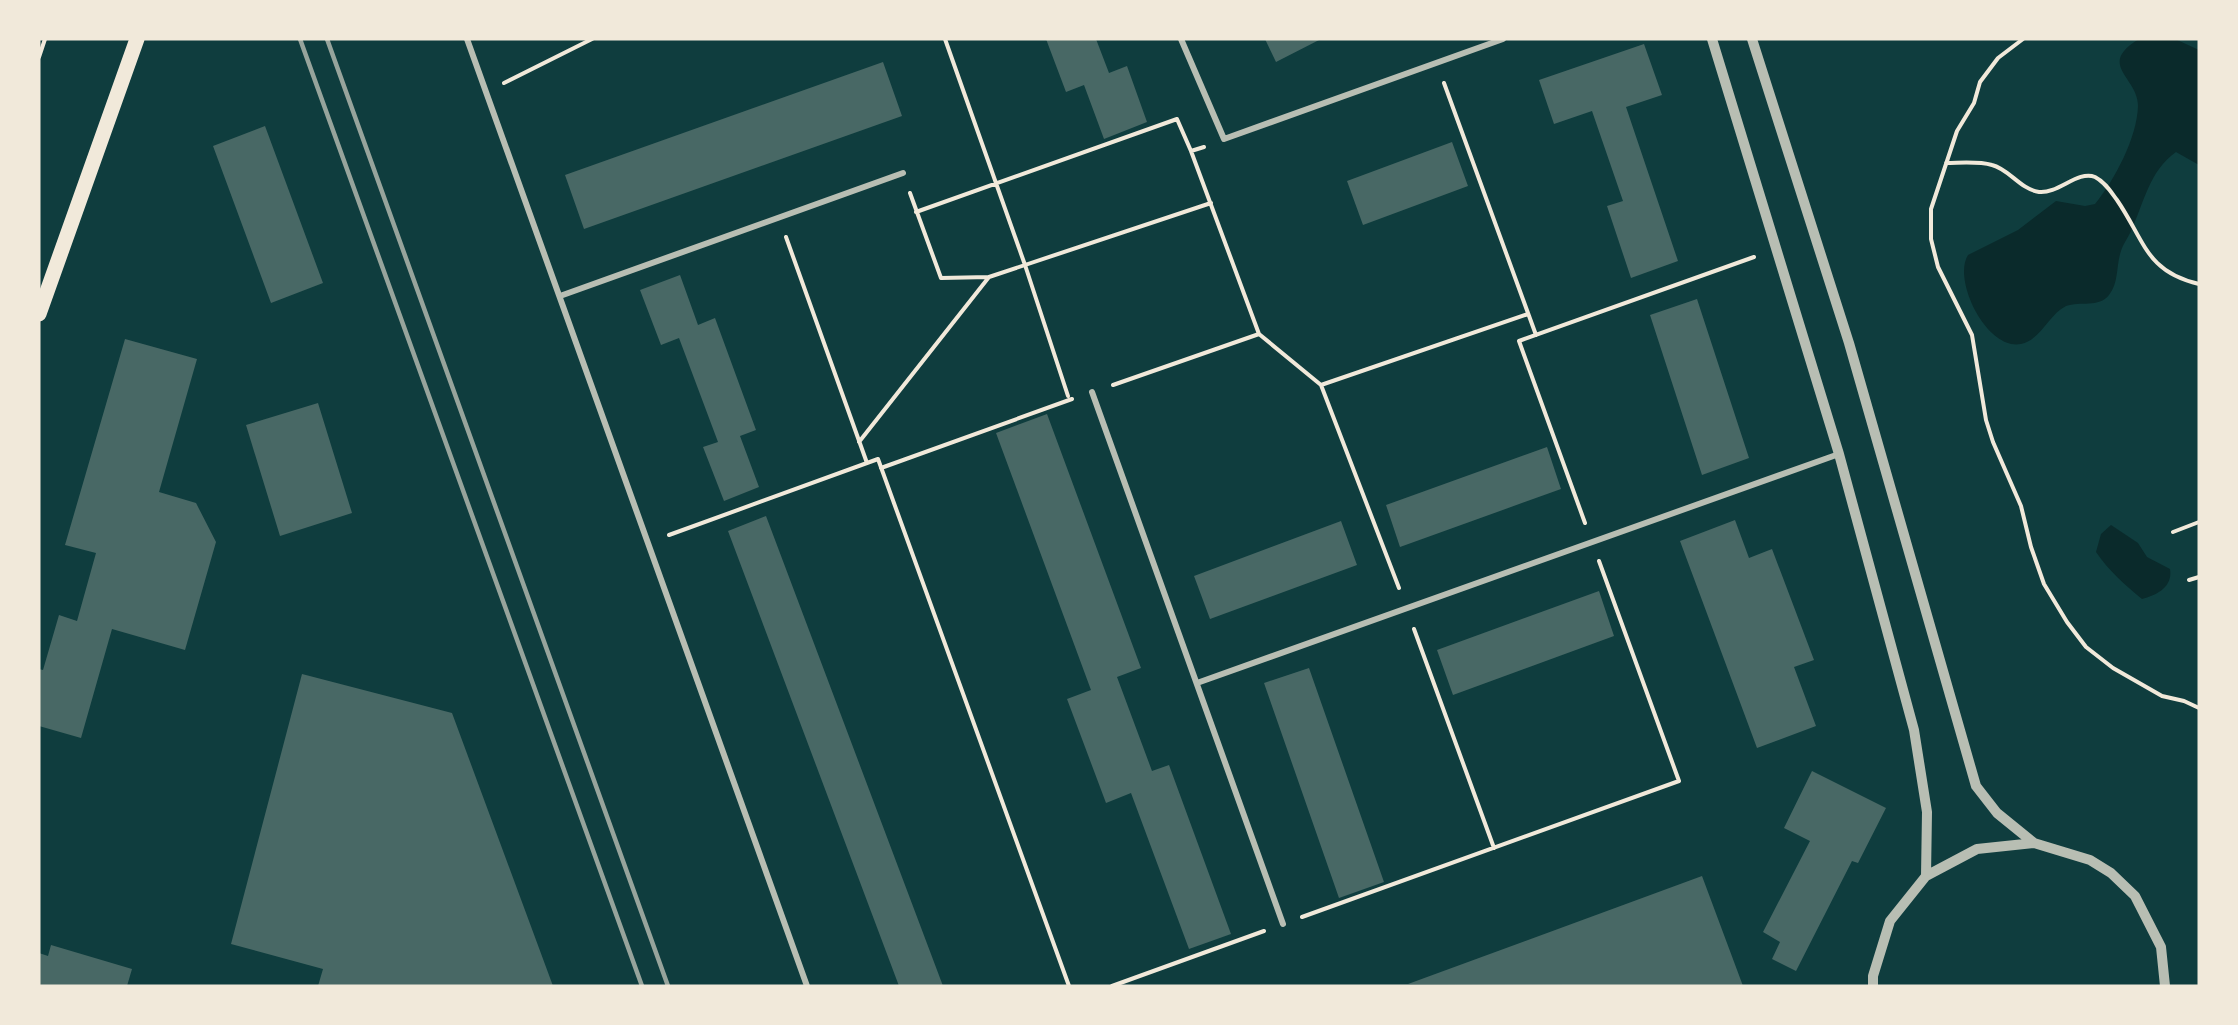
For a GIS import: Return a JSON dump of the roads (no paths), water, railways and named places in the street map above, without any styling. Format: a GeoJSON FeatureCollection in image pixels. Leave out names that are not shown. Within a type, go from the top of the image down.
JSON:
{"type":"FeatureCollection","features":[{"type":"Feature","properties":{"kind":"main road"},"geometry":{"type":"LineString","coordinates":[[39,315],[137,39]]}},
{"type":"Feature","properties":{"kind":"street"},"geometry":{"type":"LineString","coordinates":[[467,39],[807,986]]}},
{"type":"Feature","properties":{"kind":"street"},"geometry":{"type":"LineString","coordinates":[[1181,39],[1224,139],[1503,39]]}},
{"type":"Feature","properties":{"kind":"street"},"geometry":{"type":"LineString","coordinates":[[1712,39],[1839,454],[1914,730],[1927,812],[1926,876]]}},
{"type":"Feature","properties":{"kind":"street"},"geometry":{"type":"LineString","coordinates":[[1752,39],[1849,343],[1976,786],[1997,813],[2034,843],[2090,860],[2111,873],[2134,896],[2161,947],[2165,986]]}},
{"type":"Feature","properties":{"kind":"street"},"geometry":{"type":"LineString","coordinates":[[560,296],[903,173]]}},
{"type":"Feature","properties":{"kind":"street"},"geometry":{"type":"LineString","coordinates":[[1092,392],[1283,924]]}},
{"type":"Feature","properties":{"kind":"street"},"geometry":{"type":"LineString","coordinates":[[1197,683],[1839,454]]}},
{"type":"Feature","properties":{"kind":"street"},"geometry":{"type":"LineString","coordinates":[[1873,986],[1873,976],[1890,921],[1926,876],[1977,849],[2034,843]]}},
{"type":"Feature","properties":{"kind":"water"},"geometry":{"type":"Polygon","coordinates":[[[2139,39],[2175,39],[2199,50],[2199,165],[2176,152],[2159,168],[2122,248],[2114,285],[2105,299],[2095,303],[2066,306],[2028,342],[2008,343],[1996,337],[1976,312],[1965,280],[1964,266],[1968,255],[2018,230],[2056,201],[2085,206],[2095,204],[2124,158],[2134,131],[2138,106],[2136,96],[2120,64],[2121,56],[2127,48],[2139,39]]]}},
{"type":"Feature","properties":{"kind":"water"},"geometry":{"type":"Polygon","coordinates":[[[2111,525],[2138,543],[2147,557],[2170,569],[2169,581],[2163,589],[2142,599],[2101,559],[2096,552],[2101,534],[2111,525]]]}},
{"type":"Feature","properties":{"kind":"railway"},"geometry":{"type":"LineString","coordinates":[[300,39],[642,986]]}},
{"type":"Feature","properties":{"kind":"railway"},"geometry":{"type":"LineString","coordinates":[[327,39],[668,986]]}}]}
